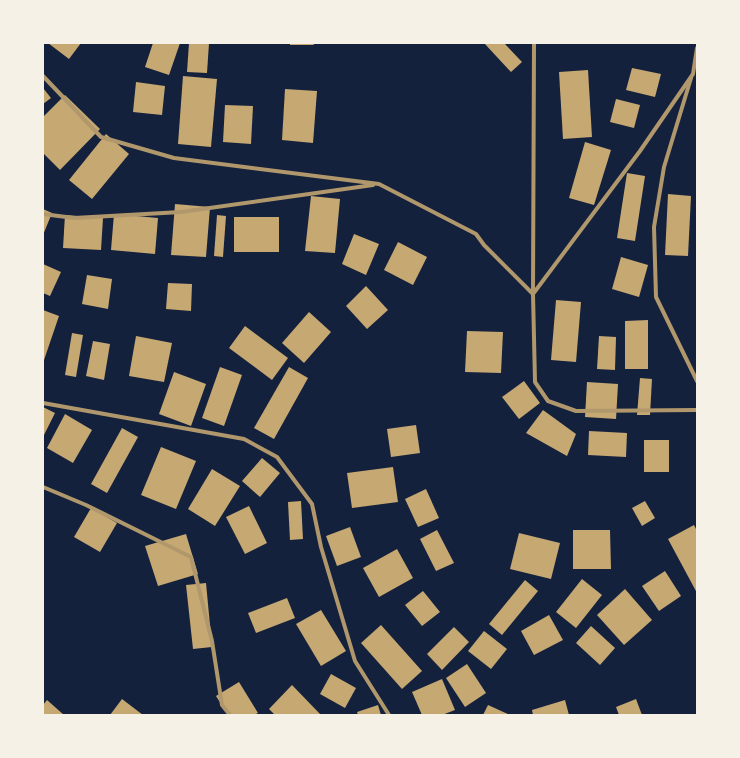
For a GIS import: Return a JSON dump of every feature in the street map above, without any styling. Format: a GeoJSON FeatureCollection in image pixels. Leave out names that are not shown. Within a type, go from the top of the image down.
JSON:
{"type":"FeatureCollection","features":[{"type":"Feature","properties":{"kind":"street"},"geometry":{"type":"LineString","coordinates":[[534,43],[533,294],[535,382],[548,401],[576,411],[697,410]]}},
{"type":"Feature","properties":{"kind":"street"},"geometry":{"type":"LineString","coordinates":[[697,48],[693,74],[664,167],[654,235],[656,297],[697,381]]}},
{"type":"Feature","properties":{"kind":"street"},"geometry":{"type":"LineString","coordinates":[[533,294],[640,151],[693,74]]}},
{"type":"Feature","properties":{"kind":"street"},"geometry":{"type":"LineString","coordinates":[[43,76],[101,137],[174,158],[379,184],[476,234],[484,245],[533,294]]}},
{"type":"Feature","properties":{"kind":"street"},"geometry":{"type":"LineString","coordinates":[[43,214],[74,218],[181,212],[379,184]]}},
{"type":"Feature","properties":{"kind":"street"},"geometry":{"type":"LineString","coordinates":[[43,402],[244,440],[277,457],[312,504],[320,547],[355,661],[389,715]]}},
{"type":"Feature","properties":{"kind":"street"},"geometry":{"type":"LineString","coordinates":[[43,486],[86,505],[191,557],[212,641],[222,704],[230,715]]}},
{"type":"Feature","properties":{"kind":"building"},"geometry":{"type":"Polygon","coordinates":[[[48,43],[81,43],[69,59],[48,43]]]}},
{"type":"Feature","properties":{"kind":"building"},"geometry":{"type":"Polygon","coordinates":[[[153,43],[180,43],[169,75],[145,67],[153,43]]]}},
{"type":"Feature","properties":{"kind":"building"},"geometry":{"type":"Polygon","coordinates":[[[189,43],[209,43],[207,73],[187,72],[189,43]]]}},
{"type":"Feature","properties":{"kind":"building"},"geometry":{"type":"Polygon","coordinates":[[[290,43],[313,43],[314,45],[290,45],[290,43]]]}},
{"type":"Feature","properties":{"kind":"building"},"geometry":{"type":"Polygon","coordinates":[[[484,43],[504,43],[522,62],[511,72],[484,43]]]}},
{"type":"Feature","properties":{"kind":"building"},"geometry":{"type":"Polygon","coordinates":[[[632,68],[661,74],[655,97],[626,90],[632,68]]]}},
{"type":"Feature","properties":{"kind":"building"},"geometry":{"type":"Polygon","coordinates":[[[588,70],[592,137],[563,139],[559,72],[588,70]]]}},
{"type":"Feature","properties":{"kind":"building"},"geometry":{"type":"Polygon","coordinates":[[[183,76],[217,79],[211,147],[178,144],[183,76]]]}},
{"type":"Feature","properties":{"kind":"building"},"geometry":{"type":"Polygon","coordinates":[[[136,82],[165,86],[162,115],[133,112],[136,82]]]}},
{"type":"Feature","properties":{"kind":"building"},"geometry":{"type":"Polygon","coordinates":[[[43,88],[51,98],[43,104],[43,88]]]}},
{"type":"Feature","properties":{"kind":"building"},"geometry":{"type":"Polygon","coordinates":[[[285,89],[317,91],[313,143],[282,140],[285,89]]]}},
{"type":"Feature","properties":{"kind":"building"},"geometry":{"type":"Polygon","coordinates":[[[65,95],[100,129],[60,170],[43,153],[43,117],[65,95]]]}},
{"type":"Feature","properties":{"kind":"building"},"geometry":{"type":"Polygon","coordinates":[[[616,99],[640,105],[634,128],[610,122],[616,99]]]}},
{"type":"Feature","properties":{"kind":"building"},"geometry":{"type":"Polygon","coordinates":[[[225,105],[253,106],[251,144],[223,142],[225,105]]]}},
{"type":"Feature","properties":{"kind":"building"},"geometry":{"type":"Polygon","coordinates":[[[106,134],[129,154],[92,199],[69,180],[106,134]]]}},
{"type":"Feature","properties":{"kind":"building"},"geometry":{"type":"Polygon","coordinates":[[[585,142],[611,150],[594,205],[569,198],[585,142]]]}},
{"type":"Feature","properties":{"kind":"building"},"geometry":{"type":"Polygon","coordinates":[[[627,173],[645,176],[635,241],[617,238],[627,173]]]}},
{"type":"Feature","properties":{"kind":"building"},"geometry":{"type":"Polygon","coordinates":[[[668,194],[691,196],[688,256],[665,255],[668,194]]]}},
{"type":"Feature","properties":{"kind":"building"},"geometry":{"type":"Polygon","coordinates":[[[311,196],[340,199],[335,253],[305,251],[311,196]]]}},
{"type":"Feature","properties":{"kind":"building"},"geometry":{"type":"Polygon","coordinates":[[[175,204],[210,207],[206,257],[171,255],[175,204]]]}},
{"type":"Feature","properties":{"kind":"building"},"geometry":{"type":"Polygon","coordinates":[[[43,209],[52,213],[43,235],[43,209]]]}},
{"type":"Feature","properties":{"kind":"building"},"geometry":{"type":"Polygon","coordinates":[[[114,214],[158,218],[155,254],[111,250],[114,214]]]}},
{"type":"Feature","properties":{"kind":"building"},"geometry":{"type":"Polygon","coordinates":[[[65,215],[103,218],[101,250],[63,248],[65,215]]]}},
{"type":"Feature","properties":{"kind":"building"},"geometry":{"type":"Polygon","coordinates":[[[217,215],[226,216],[223,257],[214,256],[217,215]]]}},
{"type":"Feature","properties":{"kind":"building"},"geometry":{"type":"Polygon","coordinates":[[[234,217],[279,217],[279,252],[234,252],[234,217]]]}},
{"type":"Feature","properties":{"kind":"building"},"geometry":{"type":"Polygon","coordinates":[[[354,234],[379,244],[366,275],[342,264],[354,234]]]}},
{"type":"Feature","properties":{"kind":"building"},"geometry":{"type":"Polygon","coordinates":[[[398,242],[427,257],[413,285],[384,270],[398,242]]]}},
{"type":"Feature","properties":{"kind":"building"},"geometry":{"type":"Polygon","coordinates":[[[621,257],[648,265],[639,297],[612,289],[621,257]]]}},
{"type":"Feature","properties":{"kind":"building"},"geometry":{"type":"Polygon","coordinates":[[[43,264],[61,272],[50,296],[43,293],[43,264]]]}},
{"type":"Feature","properties":{"kind":"building"},"geometry":{"type":"Polygon","coordinates":[[[87,275],[112,279],[108,309],[82,304],[87,275]]]}},
{"type":"Feature","properties":{"kind":"building"},"geometry":{"type":"Polygon","coordinates":[[[168,283],[192,284],[191,311],[166,309],[168,283]]]}},
{"type":"Feature","properties":{"kind":"building"},"geometry":{"type":"Polygon","coordinates":[[[366,286],[388,310],[367,329],[346,306],[366,286]]]}},
{"type":"Feature","properties":{"kind":"building"},"geometry":{"type":"Polygon","coordinates":[[[556,300],[581,302],[576,362],[551,360],[556,300]]]}},
{"type":"Feature","properties":{"kind":"building"},"geometry":{"type":"Polygon","coordinates":[[[43,310],[59,316],[43,363],[43,310]]]}},
{"type":"Feature","properties":{"kind":"building"},"geometry":{"type":"Polygon","coordinates":[[[309,312],[331,332],[304,363],[282,343],[309,312]]]}},
{"type":"Feature","properties":{"kind":"building"},"geometry":{"type":"Polygon","coordinates":[[[648,320],[648,369],[625,369],[625,321],[648,320]]]}},
{"type":"Feature","properties":{"kind":"building"},"geometry":{"type":"Polygon","coordinates":[[[245,326],[288,358],[272,380],[229,348],[245,326]]]}},
{"type":"Feature","properties":{"kind":"building"},"geometry":{"type":"Polygon","coordinates":[[[467,331],[503,332],[501,373],[465,372],[467,331]]]}},
{"type":"Feature","properties":{"kind":"building"},"geometry":{"type":"Polygon","coordinates":[[[72,333],[83,335],[76,377],[65,375],[72,333]]]}},
{"type":"Feature","properties":{"kind":"building"},"geometry":{"type":"Polygon","coordinates":[[[136,336],[172,343],[164,382],[129,376],[136,336]]]}},
{"type":"Feature","properties":{"kind":"building"},"geometry":{"type":"Polygon","coordinates":[[[599,336],[616,337],[615,370],[597,369],[599,336]]]}},
{"type":"Feature","properties":{"kind":"building"},"geometry":{"type":"Polygon","coordinates":[[[93,341],[110,344],[104,380],[86,376],[93,341]]]}},
{"type":"Feature","properties":{"kind":"building"},"geometry":{"type":"Polygon","coordinates":[[[220,367],[242,375],[224,426],[202,418],[220,367]]]}},
{"type":"Feature","properties":{"kind":"building"},"geometry":{"type":"Polygon","coordinates":[[[289,367],[308,378],[274,439],[254,428],[289,367]]]}},
{"type":"Feature","properties":{"kind":"building"},"geometry":{"type":"Polygon","coordinates":[[[174,372],[206,384],[191,426],[159,414],[174,372]]]}},
{"type":"Feature","properties":{"kind":"building"},"geometry":{"type":"Polygon","coordinates":[[[640,378],[652,379],[650,415],[637,415],[640,378]]]}},
{"type":"Feature","properties":{"kind":"building"},"geometry":{"type":"Polygon","coordinates":[[[524,381],[540,403],[519,419],[502,397],[524,381]]]}},
{"type":"Feature","properties":{"kind":"building"},"geometry":{"type":"Polygon","coordinates":[[[587,382],[618,384],[616,419],[585,417],[587,382]]]}},
{"type":"Feature","properties":{"kind":"building"},"geometry":{"type":"Polygon","coordinates":[[[43,407],[55,413],[43,437],[43,407]]]}},
{"type":"Feature","properties":{"kind":"building"},"geometry":{"type":"Polygon","coordinates":[[[543,410],[576,434],[567,456],[526,433],[543,410]]]}},
{"type":"Feature","properties":{"kind":"building"},"geometry":{"type":"Polygon","coordinates":[[[65,414],[92,430],[73,463],[47,448],[65,414]]]}},
{"type":"Feature","properties":{"kind":"building"},"geometry":{"type":"Polygon","coordinates":[[[416,425],[420,453],[391,457],[387,429],[416,425]]]}},
{"type":"Feature","properties":{"kind":"building"},"geometry":{"type":"Polygon","coordinates":[[[122,428],[138,437],[107,493],[91,484],[122,428]]]}},
{"type":"Feature","properties":{"kind":"building"},"geometry":{"type":"Polygon","coordinates":[[[589,431],[627,433],[626,457],[588,455],[589,431]]]}},
{"type":"Feature","properties":{"kind":"building"},"geometry":{"type":"Polygon","coordinates":[[[644,440],[669,440],[669,472],[644,472],[644,440]]]}},
{"type":"Feature","properties":{"kind":"building"},"geometry":{"type":"Polygon","coordinates":[[[161,447],[196,461],[176,509],[141,495],[161,447]]]}},
{"type":"Feature","properties":{"kind":"building"},"geometry":{"type":"Polygon","coordinates":[[[262,458],[280,473],[260,497],[242,481],[262,458]]]}},
{"type":"Feature","properties":{"kind":"building"},"geometry":{"type":"Polygon","coordinates":[[[393,467],[398,502],[352,508],[347,473],[393,467]]]}},
{"type":"Feature","properties":{"kind":"building"},"geometry":{"type":"Polygon","coordinates":[[[212,469],[240,486],[215,526],[188,509],[212,469]]]}},
{"type":"Feature","properties":{"kind":"building"},"geometry":{"type":"Polygon","coordinates":[[[426,489],[439,518],[418,527],[405,499],[426,489]]]}},
{"type":"Feature","properties":{"kind":"building"},"geometry":{"type":"Polygon","coordinates":[[[301,501],[303,539],[290,540],[288,502],[301,501]]]}},
{"type":"Feature","properties":{"kind":"building"},"geometry":{"type":"Polygon","coordinates":[[[645,501],[655,518],[642,526],[632,508],[645,501]]]}},
{"type":"Feature","properties":{"kind":"building"},"geometry":{"type":"Polygon","coordinates":[[[249,506],[267,543],[245,554],[226,517],[249,506]]]}},
{"type":"Feature","properties":{"kind":"building"},"geometry":{"type":"Polygon","coordinates":[[[91,508],[117,523],[100,552],[74,537],[91,508]]]}},
{"type":"Feature","properties":{"kind":"building"},"geometry":{"type":"Polygon","coordinates":[[[694,525],[697,531],[697,593],[668,539],[694,525]]]}},
{"type":"Feature","properties":{"kind":"building"},"geometry":{"type":"Polygon","coordinates":[[[350,527],[361,557],[337,566],[326,536],[350,527]]]}},
{"type":"Feature","properties":{"kind":"building"},"geometry":{"type":"Polygon","coordinates":[[[437,530],[454,563],[436,571],[420,539],[437,530]]]}},
{"type":"Feature","properties":{"kind":"building"},"geometry":{"type":"Polygon","coordinates":[[[573,530],[610,530],[611,569],[573,569],[573,530]]]}},
{"type":"Feature","properties":{"kind":"building"},"geometry":{"type":"Polygon","coordinates":[[[519,533],[560,543],[551,579],[510,569],[519,533]]]}},
{"type":"Feature","properties":{"kind":"building"},"geometry":{"type":"Polygon","coordinates":[[[186,534],[198,574],[158,586],[145,546],[186,534]]]}},
{"type":"Feature","properties":{"kind":"building"},"geometry":{"type":"Polygon","coordinates":[[[397,549],[413,578],[379,597],[363,568],[397,549]]]}},
{"type":"Feature","properties":{"kind":"building"},"geometry":{"type":"Polygon","coordinates":[[[665,571],[681,596],[659,611],[642,586],[665,571]]]}},
{"type":"Feature","properties":{"kind":"building"},"geometry":{"type":"Polygon","coordinates":[[[582,579],[602,595],[576,628],[556,612],[582,579]]]}},
{"type":"Feature","properties":{"kind":"building"},"geometry":{"type":"Polygon","coordinates":[[[525,580],[538,591],[502,635],[489,624],[525,580]]]}},
{"type":"Feature","properties":{"kind":"building"},"geometry":{"type":"Polygon","coordinates":[[[206,583],[212,647],[193,649],[186,585],[206,583]]]}},
{"type":"Feature","properties":{"kind":"building"},"geometry":{"type":"Polygon","coordinates":[[[625,589],[652,620],[624,645],[597,615],[625,589]]]}},
{"type":"Feature","properties":{"kind":"building"},"geometry":{"type":"Polygon","coordinates":[[[423,591],[440,612],[422,626],[405,605],[423,591]]]}},
{"type":"Feature","properties":{"kind":"building"},"geometry":{"type":"Polygon","coordinates":[[[287,598],[295,618],[256,633],[248,613],[287,598]]]}},
{"type":"Feature","properties":{"kind":"building"},"geometry":{"type":"Polygon","coordinates":[[[321,610],[346,651],[321,666],[296,624],[321,610]]]}},
{"type":"Feature","properties":{"kind":"building"},"geometry":{"type":"Polygon","coordinates":[[[549,615],[563,640],[534,655],[521,631],[549,615]]]}},
{"type":"Feature","properties":{"kind":"building"},"geometry":{"type":"Polygon","coordinates":[[[381,625],[422,671],[402,689],[361,643],[381,625]]]}},
{"type":"Feature","properties":{"kind":"building"},"geometry":{"type":"Polygon","coordinates":[[[591,626],[615,648],[600,665],[576,643],[591,626]]]}},
{"type":"Feature","properties":{"kind":"building"},"geometry":{"type":"Polygon","coordinates":[[[454,627],[469,642],[442,670],[427,654],[454,627]]]}},
{"type":"Feature","properties":{"kind":"building"},"geometry":{"type":"Polygon","coordinates":[[[484,631],[507,649],[491,669],[468,651],[484,631]]]}},
{"type":"Feature","properties":{"kind":"building"},"geometry":{"type":"Polygon","coordinates":[[[467,664],[486,693],[465,707],[446,678],[467,664]]]}},
{"type":"Feature","properties":{"kind":"building"},"geometry":{"type":"Polygon","coordinates":[[[331,674],[356,688],[345,708],[320,694],[331,674]]]}},
{"type":"Feature","properties":{"kind":"building"},"geometry":{"type":"Polygon","coordinates":[[[442,679],[455,710],[442,715],[422,715],[412,692],[442,679]]]}},
{"type":"Feature","properties":{"kind":"building"},"geometry":{"type":"Polygon","coordinates":[[[239,682],[258,713],[254,715],[228,715],[216,696],[239,682]]]}},
{"type":"Feature","properties":{"kind":"building"},"geometry":{"type":"Polygon","coordinates":[[[292,685],[321,715],[275,715],[269,709],[292,685]]]}},
{"type":"Feature","properties":{"kind":"building"},"geometry":{"type":"Polygon","coordinates":[[[122,699],[143,715],[110,715],[122,699]]]}},
{"type":"Feature","properties":{"kind":"building"},"geometry":{"type":"Polygon","coordinates":[[[636,699],[642,715],[619,715],[616,707],[636,699]]]}},
{"type":"Feature","properties":{"kind":"building"},"geometry":{"type":"Polygon","coordinates":[[[47,700],[64,715],[43,715],[43,705],[47,700]]]}},
{"type":"Feature","properties":{"kind":"building"},"geometry":{"type":"Polygon","coordinates":[[[565,700],[569,715],[533,715],[532,710],[565,700]]]}},
{"type":"Feature","properties":{"kind":"building"},"geometry":{"type":"Polygon","coordinates":[[[378,705],[381,715],[358,715],[357,712],[378,705]]]}},
{"type":"Feature","properties":{"kind":"building"},"geometry":{"type":"Polygon","coordinates":[[[488,705],[510,715],[483,715],[488,705]]]}}]}
